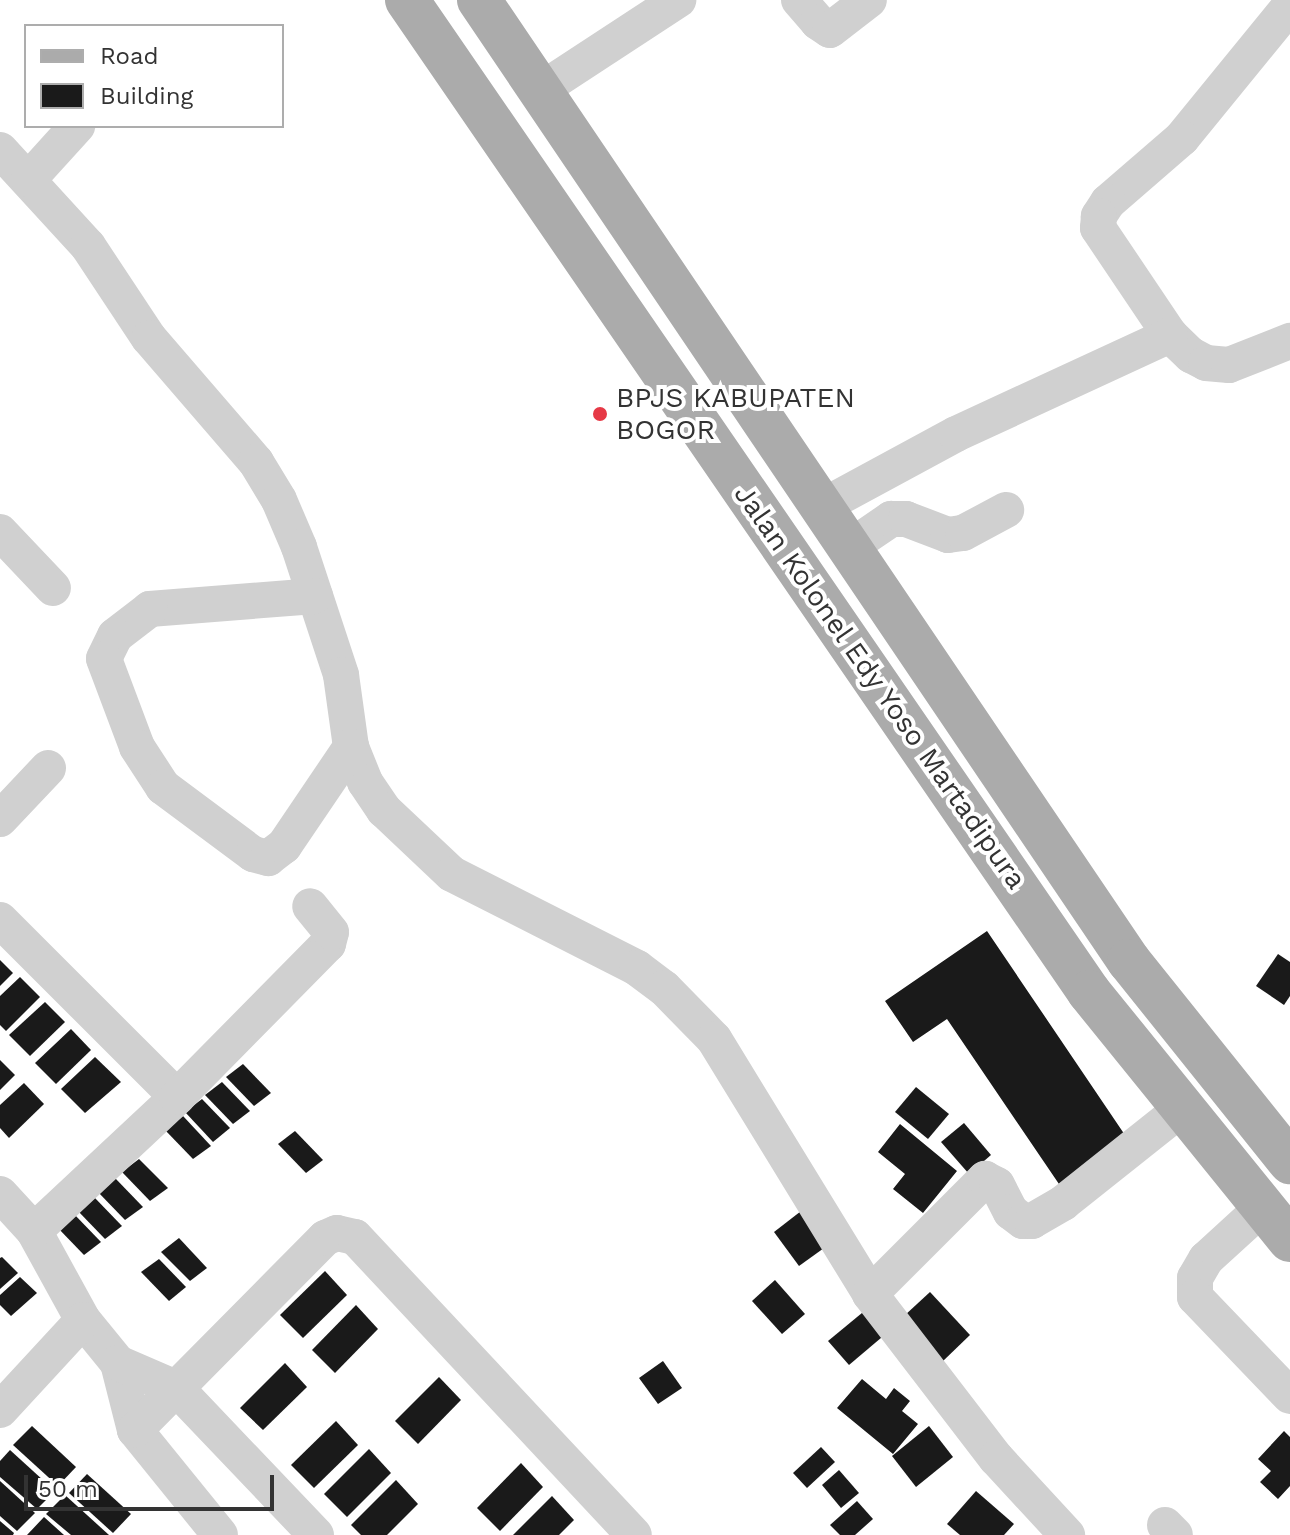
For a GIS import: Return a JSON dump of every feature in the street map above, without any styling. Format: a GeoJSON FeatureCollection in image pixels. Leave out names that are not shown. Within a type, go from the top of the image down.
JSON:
{"type":"FeatureCollection","features":[{"type":"Feature","properties":{"kind":"main road","name":"Jalan Kolonel Edy Yoso Martadipura"},"geometry":{"type":"LineString","coordinates":[[407,0],[1089,992],[1290,1240]]}},
{"type":"Feature","properties":{"kind":"main road","name":"Jalan Kolonel Edy Yoso Martadipura"},"geometry":{"type":"LineString","coordinates":[[479,0],[1129,961],[1290,1162]]}},
{"type":"Feature","properties":{"kind":"street"},"geometry":{"type":"LineString","coordinates":[[542,89],[678,0]]}},
{"type":"Feature","properties":{"kind":"street"},"geometry":{"type":"LineString","coordinates":[[799,0],[818,22],[830,30],[869,0]]}},
{"type":"Feature","properties":{"kind":"street"},"geometry":{"type":"LineString","coordinates":[[1286,6],[1182,138],[1108,202],[1099,216],[1098,228],[1170,335],[1191,355],[1206,363],[1229,365],[1290,341]]}},
{"type":"Feature","properties":{"kind":"street"},"geometry":{"type":"LineString","coordinates":[[29,179],[75,128]]}},
{"type":"Feature","properties":{"kind":"street"},"geometry":{"type":"LineString","coordinates":[[0,150],[88,246],[149,338],[256,462],[279,500],[341,675],[351,747],[365,782],[384,810],[452,874],[637,968],[664,988],[714,1039],[870,1294],[996,1458],[1067,1535]]}},
{"type":"Feature","properties":{"kind":"street"},"geometry":{"type":"LineString","coordinates":[[823,506],[956,434],[1170,335]]}},
{"type":"Feature","properties":{"kind":"street"},"geometry":{"type":"LineString","coordinates":[[850,547],[891,519],[906,519],[948,535],[963,533],[1006,510]]}},
{"type":"Feature","properties":{"kind":"street"},"geometry":{"type":"LineString","coordinates":[[0,532],[53,588]]}},
{"type":"Feature","properties":{"kind":"street"},"geometry":{"type":"LineString","coordinates":[[315,596],[150,609],[115,636],[104,659],[137,747],[163,787],[253,854],[268,858],[284,846],[351,747]]}},
{"type":"Feature","properties":{"kind":"street"},"geometry":{"type":"LineString","coordinates":[[0,819],[48,768]]}},
{"type":"Feature","properties":{"kind":"street"},"geometry":{"type":"LineString","coordinates":[[34,1231],[177,1097],[328,944],[331,932],[310,906]]}},
{"type":"Feature","properties":{"kind":"street"},"geometry":{"type":"LineString","coordinates":[[0,920],[177,1097]]}},
{"type":"Feature","properties":{"kind":"street"},"geometry":{"type":"LineString","coordinates":[[870,1294],[932,1236],[985,1179],[997,1185],[1011,1212],[1023,1221],[1032,1221],[1063,1203],[1181,1109]]}},
{"type":"Feature","properties":{"kind":"street"},"geometry":{"type":"LineString","coordinates":[[0,1194],[34,1231],[83,1320],[118,1363],[135,1430],[204,1530]]}},
{"type":"Feature","properties":{"kind":"street"},"geometry":{"type":"LineString","coordinates":[[1263,1207],[1206,1259],[1195,1278],[1195,1297],[1290,1396]]}},
{"type":"Feature","properties":{"kind":"street"},"geometry":{"type":"LineString","coordinates":[[135,1430],[325,1238],[337,1233],[355,1237],[634,1535]]}},
{"type":"Feature","properties":{"kind":"street"},"geometry":{"type":"LineString","coordinates":[[0,1410],[83,1320]]}},
{"type":"Feature","properties":{"kind":"street"},"geometry":{"type":"LineString","coordinates":[[118,1363],[176,1388],[316,1535]]}},
{"type":"Feature","properties":{"kind":"building"},"geometry":{"type":"Polygon","coordinates":[[[987,931],[1129,1141],[1061,1187],[947,1019],[913,1042],[885,1001],[987,931]]]}},
{"type":"Feature","properties":{"kind":"building"},"geometry":{"type":"Polygon","coordinates":[[[1278,954],[1290,962],[1290,996],[1284,1005],[1256,986],[1278,954]]]}},
{"type":"Feature","properties":{"kind":"building"},"geometry":{"type":"Polygon","coordinates":[[[0,960],[13,973],[0,986],[0,960]]]}},
{"type":"Feature","properties":{"kind":"building"},"geometry":{"type":"Polygon","coordinates":[[[20,977],[40,997],[6,1031],[0,1025],[0,996],[20,977]]]}},
{"type":"Feature","properties":{"kind":"building"},"geometry":{"type":"Polygon","coordinates":[[[45,1002],[65,1022],[30,1056],[9,1035],[45,1002]]]}},
{"type":"Feature","properties":{"kind":"building"},"geometry":{"type":"Polygon","coordinates":[[[71,1029],[91,1050],[56,1084],[35,1063],[71,1029]]]}},
{"type":"Feature","properties":{"kind":"building"},"geometry":{"type":"Polygon","coordinates":[[[95,1057],[121,1082],[85,1113],[61,1089],[95,1057]]]}},
{"type":"Feature","properties":{"kind":"building"},"geometry":{"type":"Polygon","coordinates":[[[0,1060],[15,1075],[0,1090],[0,1060]]]}},
{"type":"Feature","properties":{"kind":"building"},"geometry":{"type":"Polygon","coordinates":[[[243,1064],[271,1093],[254,1106],[226,1077],[243,1064]]]}},
{"type":"Feature","properties":{"kind":"building"},"geometry":{"type":"Polygon","coordinates":[[[222,1082],[250,1111],[233,1124],[205,1095],[222,1082]]]}},
{"type":"Feature","properties":{"kind":"building"},"geometry":{"type":"Polygon","coordinates":[[[24,1083],[44,1104],[9,1138],[0,1128],[0,1105],[24,1083]]]}},
{"type":"Feature","properties":{"kind":"building"},"geometry":{"type":"Polygon","coordinates":[[[916,1087],[949,1114],[928,1139],[895,1112],[916,1087]]]}},
{"type":"Feature","properties":{"kind":"building"},"geometry":{"type":"Polygon","coordinates":[[[202,1099],[230,1128],[213,1142],[185,1112],[202,1099]]]}},
{"type":"Feature","properties":{"kind":"building"},"geometry":{"type":"Polygon","coordinates":[[[183,1116],[211,1146],[193,1159],[165,1130],[183,1116]]]}},
{"type":"Feature","properties":{"kind":"building"},"geometry":{"type":"Polygon","coordinates":[[[964,1123],[991,1155],[969,1174],[941,1142],[964,1123]]]}},
{"type":"Feature","properties":{"kind":"building"},"geometry":{"type":"Polygon","coordinates":[[[900,1124],[957,1171],[923,1213],[893,1189],[905,1174],[878,1152],[900,1124]]]}},
{"type":"Feature","properties":{"kind":"building"},"geometry":{"type":"Polygon","coordinates":[[[295,1131],[323,1160],[306,1173],[278,1144],[295,1131]]]}},
{"type":"Feature","properties":{"kind":"building"},"geometry":{"type":"Polygon","coordinates":[[[139,1159],[168,1188],[150,1201],[122,1172],[139,1159]]]}},
{"type":"Feature","properties":{"kind":"building"},"geometry":{"type":"Polygon","coordinates":[[[115,1178],[143,1207],[125,1220],[97,1191],[115,1178]]]}},
{"type":"Feature","properties":{"kind":"building"},"geometry":{"type":"Polygon","coordinates":[[[94,1197],[122,1226],[105,1239],[77,1210],[94,1197]]]}},
{"type":"Feature","properties":{"kind":"building"},"geometry":{"type":"Polygon","coordinates":[[[805,1208],[831,1243],[799,1266],[774,1232],[805,1208]]]}},
{"type":"Feature","properties":{"kind":"building"},"geometry":{"type":"Polygon","coordinates":[[[73,1213],[101,1242],[84,1255],[56,1226],[73,1213]]]}},
{"type":"Feature","properties":{"kind":"building"},"geometry":{"type":"Polygon","coordinates":[[[179,1238],[207,1268],[190,1281],[161,1252],[179,1238]]]}},
{"type":"Feature","properties":{"kind":"building"},"geometry":{"type":"Polygon","coordinates":[[[0,1258],[18,1273],[0,1289],[0,1258]]]}},
{"type":"Feature","properties":{"kind":"building"},"geometry":{"type":"Polygon","coordinates":[[[159,1259],[186,1287],[169,1301],[141,1272],[159,1259]]]}},
{"type":"Feature","properties":{"kind":"building"},"geometry":{"type":"Polygon","coordinates":[[[325,1271],[347,1295],[303,1338],[280,1315],[325,1271]]]}},
{"type":"Feature","properties":{"kind":"building"},"geometry":{"type":"Polygon","coordinates":[[[20,1277],[37,1293],[11,1316],[0,1305],[0,1295],[20,1277]]]}},
{"type":"Feature","properties":{"kind":"building"},"geometry":{"type":"Polygon","coordinates":[[[775,1280],[805,1314],[782,1334],[752,1301],[775,1280]]]}},
{"type":"Feature","properties":{"kind":"building"},"geometry":{"type":"Polygon","coordinates":[[[930,1292],[970,1335],[942,1362],[904,1316],[930,1292]]]}},
{"type":"Feature","properties":{"kind":"building"},"geometry":{"type":"Polygon","coordinates":[[[356,1305],[378,1329],[335,1373],[312,1350],[356,1305]]]}},
{"type":"Feature","properties":{"kind":"building"},"geometry":{"type":"Polygon","coordinates":[[[868,1308],[888,1332],[849,1365],[828,1341],[868,1308]]]}},
{"type":"Feature","properties":{"kind":"building"},"geometry":{"type":"Polygon","coordinates":[[[663,1361],[682,1388],[658,1404],[639,1378],[663,1361]]]}},
{"type":"Feature","properties":{"kind":"building"},"geometry":{"type":"Polygon","coordinates":[[[285,1363],[307,1387],[263,1430],[240,1408],[285,1363]]]}},
{"type":"Feature","properties":{"kind":"building"},"geometry":{"type":"Polygon","coordinates":[[[439,1377],[461,1400],[418,1444],[395,1421],[439,1377]]]}},
{"type":"Feature","properties":{"kind":"building"},"geometry":{"type":"Polygon","coordinates":[[[862,1379],[886,1399],[894,1388],[910,1401],[902,1411],[918,1424],[893,1454],[837,1408],[862,1379]]]}},
{"type":"Feature","properties":{"kind":"building"},"geometry":{"type":"Polygon","coordinates":[[[336,1421],[358,1445],[314,1488],[291,1465],[336,1421]]]}},
{"type":"Feature","properties":{"kind":"building"},"geometry":{"type":"Polygon","coordinates":[[[32,1426],[76,1467],[58,1486],[13,1445],[32,1426]]]}},
{"type":"Feature","properties":{"kind":"building"},"geometry":{"type":"Polygon","coordinates":[[[929,1426],[953,1457],[916,1487],[892,1456],[929,1426]]]}},
{"type":"Feature","properties":{"kind":"building"},"geometry":{"type":"Polygon","coordinates":[[[1284,1431],[1290,1437],[1290,1486],[1278,1499],[1260,1482],[1271,1471],[1258,1459],[1284,1431]]]}},
{"type":"Feature","properties":{"kind":"building"},"geometry":{"type":"Polygon","coordinates":[[[821,1447],[835,1462],[807,1488],[793,1473],[821,1447]]]}},
{"type":"Feature","properties":{"kind":"building"},"geometry":{"type":"Polygon","coordinates":[[[369,1449],[391,1473],[347,1517],[324,1494],[369,1449]]]}},
{"type":"Feature","properties":{"kind":"building"},"geometry":{"type":"Polygon","coordinates":[[[10,1450],[55,1491],[37,1509],[0,1477],[0,1461],[10,1450]]]}},
{"type":"Feature","properties":{"kind":"building"},"geometry":{"type":"Polygon","coordinates":[[[521,1463],[543,1487],[500,1531],[477,1508],[521,1463]]]}},
{"type":"Feature","properties":{"kind":"building"},"geometry":{"type":"Polygon","coordinates":[[[839,1470],[859,1493],[841,1508],[822,1485],[839,1470]]]}},
{"type":"Feature","properties":{"kind":"building"},"geometry":{"type":"Polygon","coordinates":[[[87,1474],[131,1514],[113,1533],[69,1493],[87,1474]]]}},
{"type":"Feature","properties":{"kind":"building"},"geometry":{"type":"Polygon","coordinates":[[[396,1480],[418,1504],[387,1535],[361,1535],[351,1525],[396,1480]]]}},
{"type":"Feature","properties":{"kind":"building"},"geometry":{"type":"Polygon","coordinates":[[[0,1481],[35,1513],[17,1531],[0,1516],[0,1481]]]}},
{"type":"Feature","properties":{"kind":"building"},"geometry":{"type":"Polygon","coordinates":[[[976,1491],[1014,1524],[1004,1535],[960,1535],[947,1524],[976,1491]]]}},
{"type":"Feature","properties":{"kind":"building"},"geometry":{"type":"Polygon","coordinates":[[[65,1495],[109,1535],[71,1535],[46,1514],[65,1495]]]}},
{"type":"Feature","properties":{"kind":"building"},"geometry":{"type":"Polygon","coordinates":[[[552,1496],[574,1520],[559,1535],[513,1535],[552,1496]]]}},
{"type":"Feature","properties":{"kind":"building"},"geometry":{"type":"Polygon","coordinates":[[[857,1501],[873,1519],[855,1535],[840,1535],[830,1525],[857,1501]]]}},
{"type":"Feature","properties":{"kind":"building"},"geometry":{"type":"Polygon","coordinates":[[[44,1517],[64,1535],[27,1535],[44,1517]]]}},
{"type":"Feature","properties":{"kind":"building"},"geometry":{"type":"Polygon","coordinates":[[[0,1521],[14,1533],[13,1535],[0,1535],[0,1521]]]}},
{"type":"Feature","properties":{"kind":"place","name":"BPJS KABUPATEN BOGOR"},"geometry":{"type":"Point","coordinates":[600,414]}}]}
